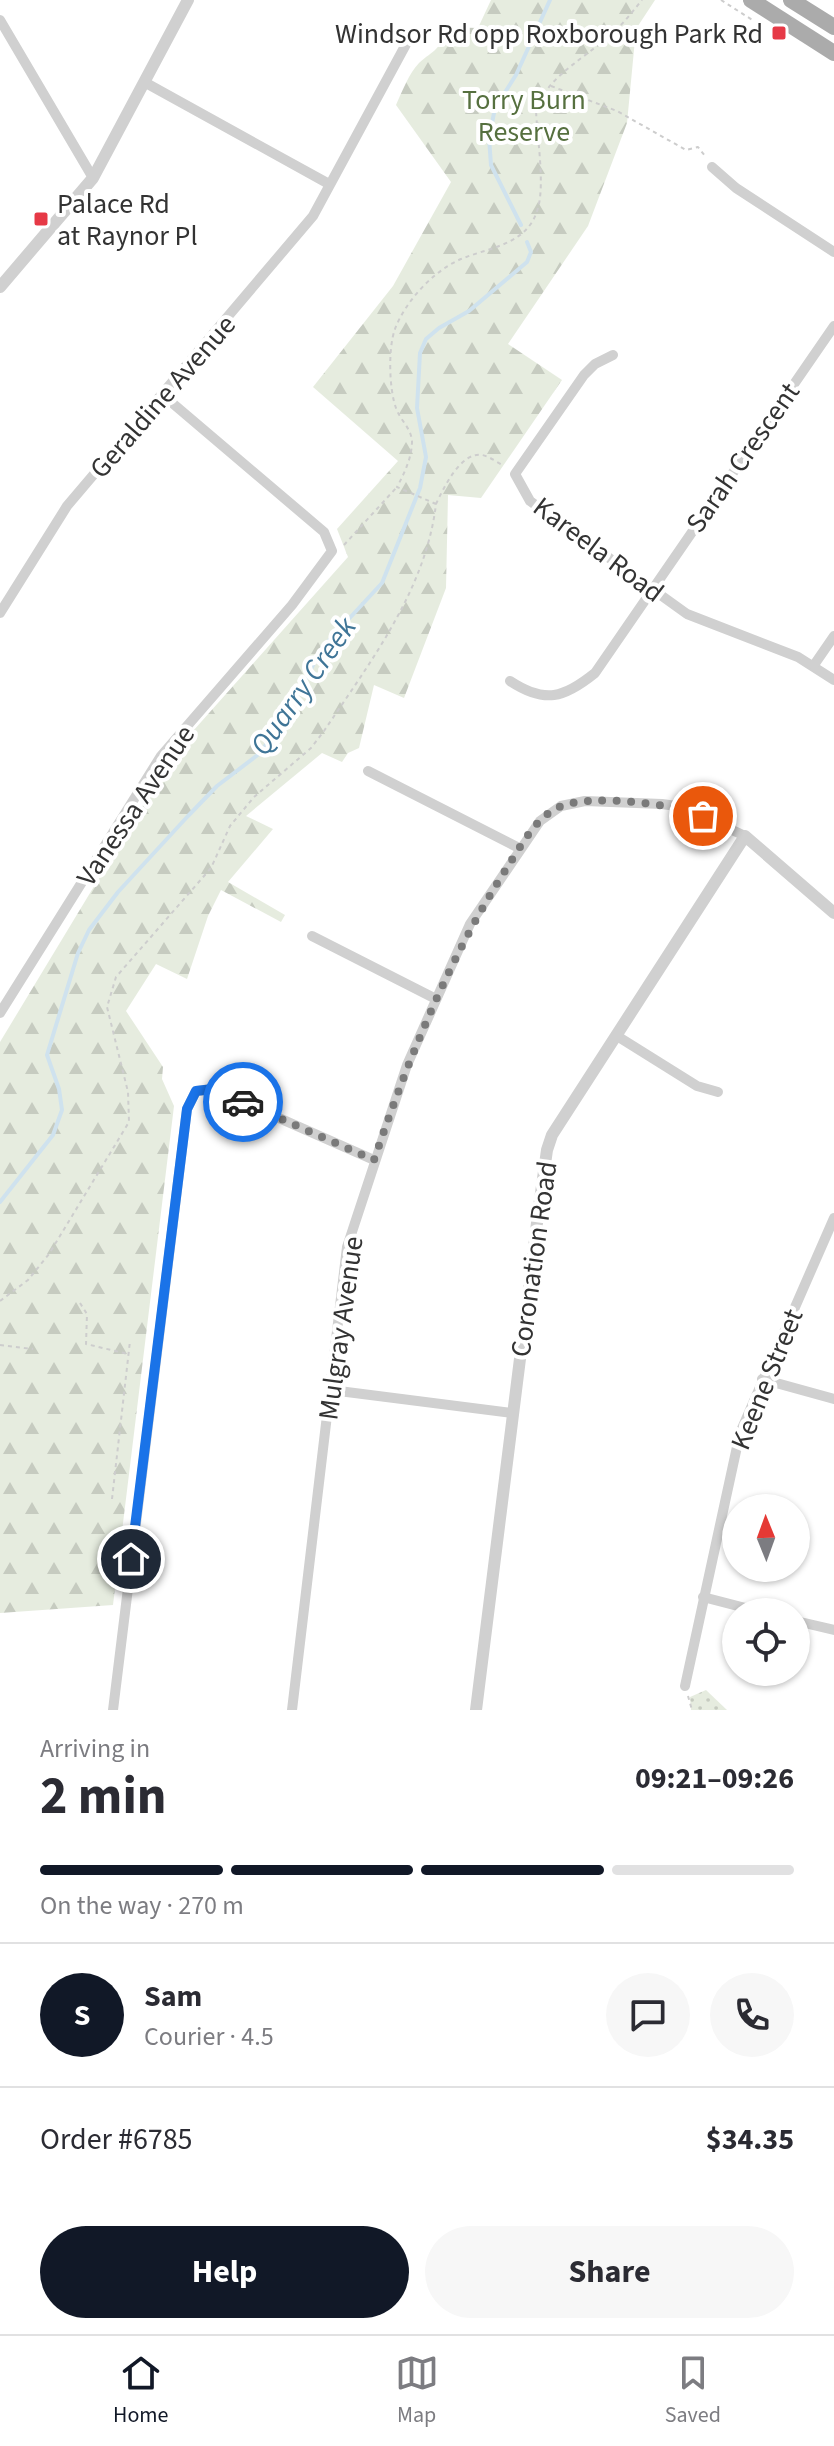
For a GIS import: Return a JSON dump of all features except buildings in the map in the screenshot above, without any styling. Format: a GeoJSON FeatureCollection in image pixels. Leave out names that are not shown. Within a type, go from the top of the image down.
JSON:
{"type":"FeatureCollection","features":[{"type":"Feature","properties":{"kind":"main road"},"geometry":{"type":"LineString","coordinates":[[751,0],[834,53]]}},
{"type":"Feature","properties":{"kind":"main road"},"geometry":{"type":"LineString","coordinates":[[791,0],[834,27]]}},
{"type":"Feature","properties":{"kind":"street"},"geometry":{"type":"LineString","coordinates":[[0,287],[93,178],[188,0]]}},
{"type":"Feature","properties":{"kind":"street"},"geometry":{"type":"LineString","coordinates":[[0,20],[93,178]]}},
{"type":"Feature","properties":{"kind":"street","name":"Geraldine Avenue"},"geometry":{"type":"LineString","coordinates":[[0,613],[67,506],[304,229],[411,35]]}},
{"type":"Feature","properties":{"kind":"street"},"geometry":{"type":"LineString","coordinates":[[146,83],[329,184]]}},
{"type":"Feature","properties":{"kind":"street"},"geometry":{"type":"LineString","coordinates":[[712,167],[736,188],[834,252]]}},
{"type":"Feature","properties":{"kind":"street","name":"Sarah Crescent"},"geometry":{"type":"LineString","coordinates":[[510,681],[529,694],[547,696],[577,688],[595,673],[834,326]]}},
{"type":"Feature","properties":{"kind":"street","name":"Kareela Road"},"geometry":{"type":"LineString","coordinates":[[613,355],[595,364],[584,375],[515,474],[530,501],[687,614],[814,665],[834,680]]}},
{"type":"Feature","properties":{"kind":"street"},"geometry":{"type":"LineString","coordinates":[[164,396],[324,532],[332,551]]}},
{"type":"Feature","properties":{"kind":"street","name":"Vanessa Avenue"},"geometry":{"type":"LineString","coordinates":[[0,1013],[161,756],[292,605],[332,551]]}},
{"type":"Feature","properties":{"kind":"street"},"geometry":{"type":"LineString","coordinates":[[814,665],[834,636]]}},
{"type":"Feature","properties":{"kind":"street"},"geometry":{"type":"LineString","coordinates":[[368,771],[519,848]]}},
{"type":"Feature","properties":{"kind":"street","name":"Mulgray Avenue"},"geometry":{"type":"LineString","coordinates":[[292,1710],[347,1247],[407,1065],[470,924],[519,848],[549,813],[574,802],[683,807],[745,836]]}},
{"type":"Feature","properties":{"kind":"street"},"geometry":{"type":"LineString","coordinates":[[745,836],[834,913]]}},
{"type":"Feature","properties":{"kind":"street","name":"Coronation Road"},"geometry":{"type":"LineString","coordinates":[[476,1710],[547,1150],[565,1114],[745,836]]}},
{"type":"Feature","properties":{"kind":"street"},"geometry":{"type":"LineString","coordinates":[[312,936],[436,999]]}},
{"type":"Feature","properties":{"kind":"street"},"geometry":{"type":"LineString","coordinates":[[617,1036],[697,1086],[718,1092]]}},
{"type":"Feature","properties":{"kind":"street"},"geometry":{"type":"LineString","coordinates":[[113,1710],[187,1109],[191,1100],[196,1091],[213,1089],[374,1160]]}},
{"type":"Feature","properties":{"kind":"street","name":"Keene Street"},"geometry":{"type":"LineString","coordinates":[[685,1686],[740,1433],[834,1218]]}},
{"type":"Feature","properties":{"kind":"street"},"geometry":{"type":"LineString","coordinates":[[762,1379],[834,1399]]}},
{"type":"Feature","properties":{"kind":"street"},"geometry":{"type":"LineString","coordinates":[[331,1390],[512,1413]]}},
{"type":"Feature","properties":{"kind":"street"},"geometry":{"type":"LineString","coordinates":[[703,1597],[722,1602]]}},
{"type":"Feature","properties":{"kind":"street"},"geometry":{"type":"LineString","coordinates":[[810,1624],[834,1630]]}},
{"type":"Feature","properties":{"kind":"path"},"geometry":{"type":"LineString","coordinates":[[332,551],[352,540],[397,487],[408,467],[412,441],[393,394],[393,333],[406,307],[441,271],[460,260],[516,239],[534,218],[540,198],[536,110],[550,85],[616,30],[642,0]]}},
{"type":"Feature","properties":{"kind":"path"},"geometry":{"type":"LineString","coordinates":[[721,0],[754,21]]}},
{"type":"Feature","properties":{"kind":"path"},"geometry":{"type":"LineString","coordinates":[[550,85],[617,111],[686,150],[698,147],[712,167]]}},
{"type":"Feature","properties":{"kind":"path"},"geometry":{"type":"LineString","coordinates":[[0,1301],[28,1280],[49,1254],[129,1122],[128,1092],[107,1007],[116,977],[211,868],[230,826],[254,797],[311,748],[333,718],[422,571],[432,537],[436,504],[451,477],[471,456],[482,455],[515,474]]}},
{"type":"Feature","properties":{"kind":"path"},"geometry":{"type":"LineString","coordinates":[[397,487],[436,504]]}},
{"type":"Feature","properties":{"kind":"path"},"geometry":{"type":"LineString","coordinates":[[80,1303],[87,1314],[86,1344],[128,1354]]}},
{"type":"Feature","properties":{"kind":"path"},"geometry":{"type":"LineString","coordinates":[[112,1499],[130,1341]]}},
{"type":"Feature","properties":{"kind":"path"},"geometry":{"type":"LineString","coordinates":[[0,1345],[33,1349]]}},
{"type":"Feature","properties":{"kind":"green space","name":"Torry Burn Reserve"},"geometry":{"type":"Polygon","coordinates":[[[491,0],[655,0],[636,29],[627,123],[588,226],[508,344],[562,380],[481,498],[448,495],[446,588],[404,698],[374,685],[359,748],[348,753],[342,762],[322,753],[246,816],[273,829],[228,882],[285,915],[281,922],[221,890],[208,916],[187,979],[156,964],[126,1011],[163,1067],[162,1079],[174,1106],[113,1605],[0,1613],[0,1042],[177,749],[348,557],[337,529],[398,461],[313,387],[393,286],[451,182],[396,105],[403,89],[415,67],[439,45],[443,27],[478,28],[491,0]]]}},
{"type":"Feature","properties":{"kind":"green space"},"geometry":{"type":"Polygon","coordinates":[[[706,1690],[727,1710],[691,1710],[690,1697],[706,1690]]]}},
{"type":"Feature","properties":{"kind":"waterway","name":"Quarry Creek"},"geometry":{"type":"LineString","coordinates":[[521,225],[491,165],[489,138],[495,108],[516,75],[550,0]]}},
{"type":"Feature","properties":{"kind":"waterway","name":"Quarry Creek"},"geometry":{"type":"LineString","coordinates":[[0,1202],[53,1135],[62,1110],[59,1089],[47,1055],[78,953],[89,930],[118,892],[188,816],[217,786],[259,754],[283,722],[322,648],[382,583],[420,488],[426,457],[417,408],[420,353],[426,339],[469,311],[527,262],[531,252],[527,242]]}},
{"type":"Feature","properties":{"kind":"way so far"},"geometry":{"type":"LineString","coordinates":[[243,1102],[374,1160],[407,1065],[470,924],[540,821],[561,806],[585,801],[662,804],[683,807],[703,816]]}},
{"type":"Feature","properties":{"kind":"place","name":"Windsor Rd opp Roxborough Park Rd"},"geometry":{"type":"Point","coordinates":[779,33]}},
{"type":"Feature","properties":{"kind":"place","name":"Palace Rd at Raynor Pl"},"geometry":{"type":"Point","coordinates":[41,219]}},
{"type":"Feature","properties":{"kind":"route"},"geometry":{"type":"LineString","coordinates":[[131,1559],[187,1109],[196,1091],[213,1089],[243,1102]]}}]}
